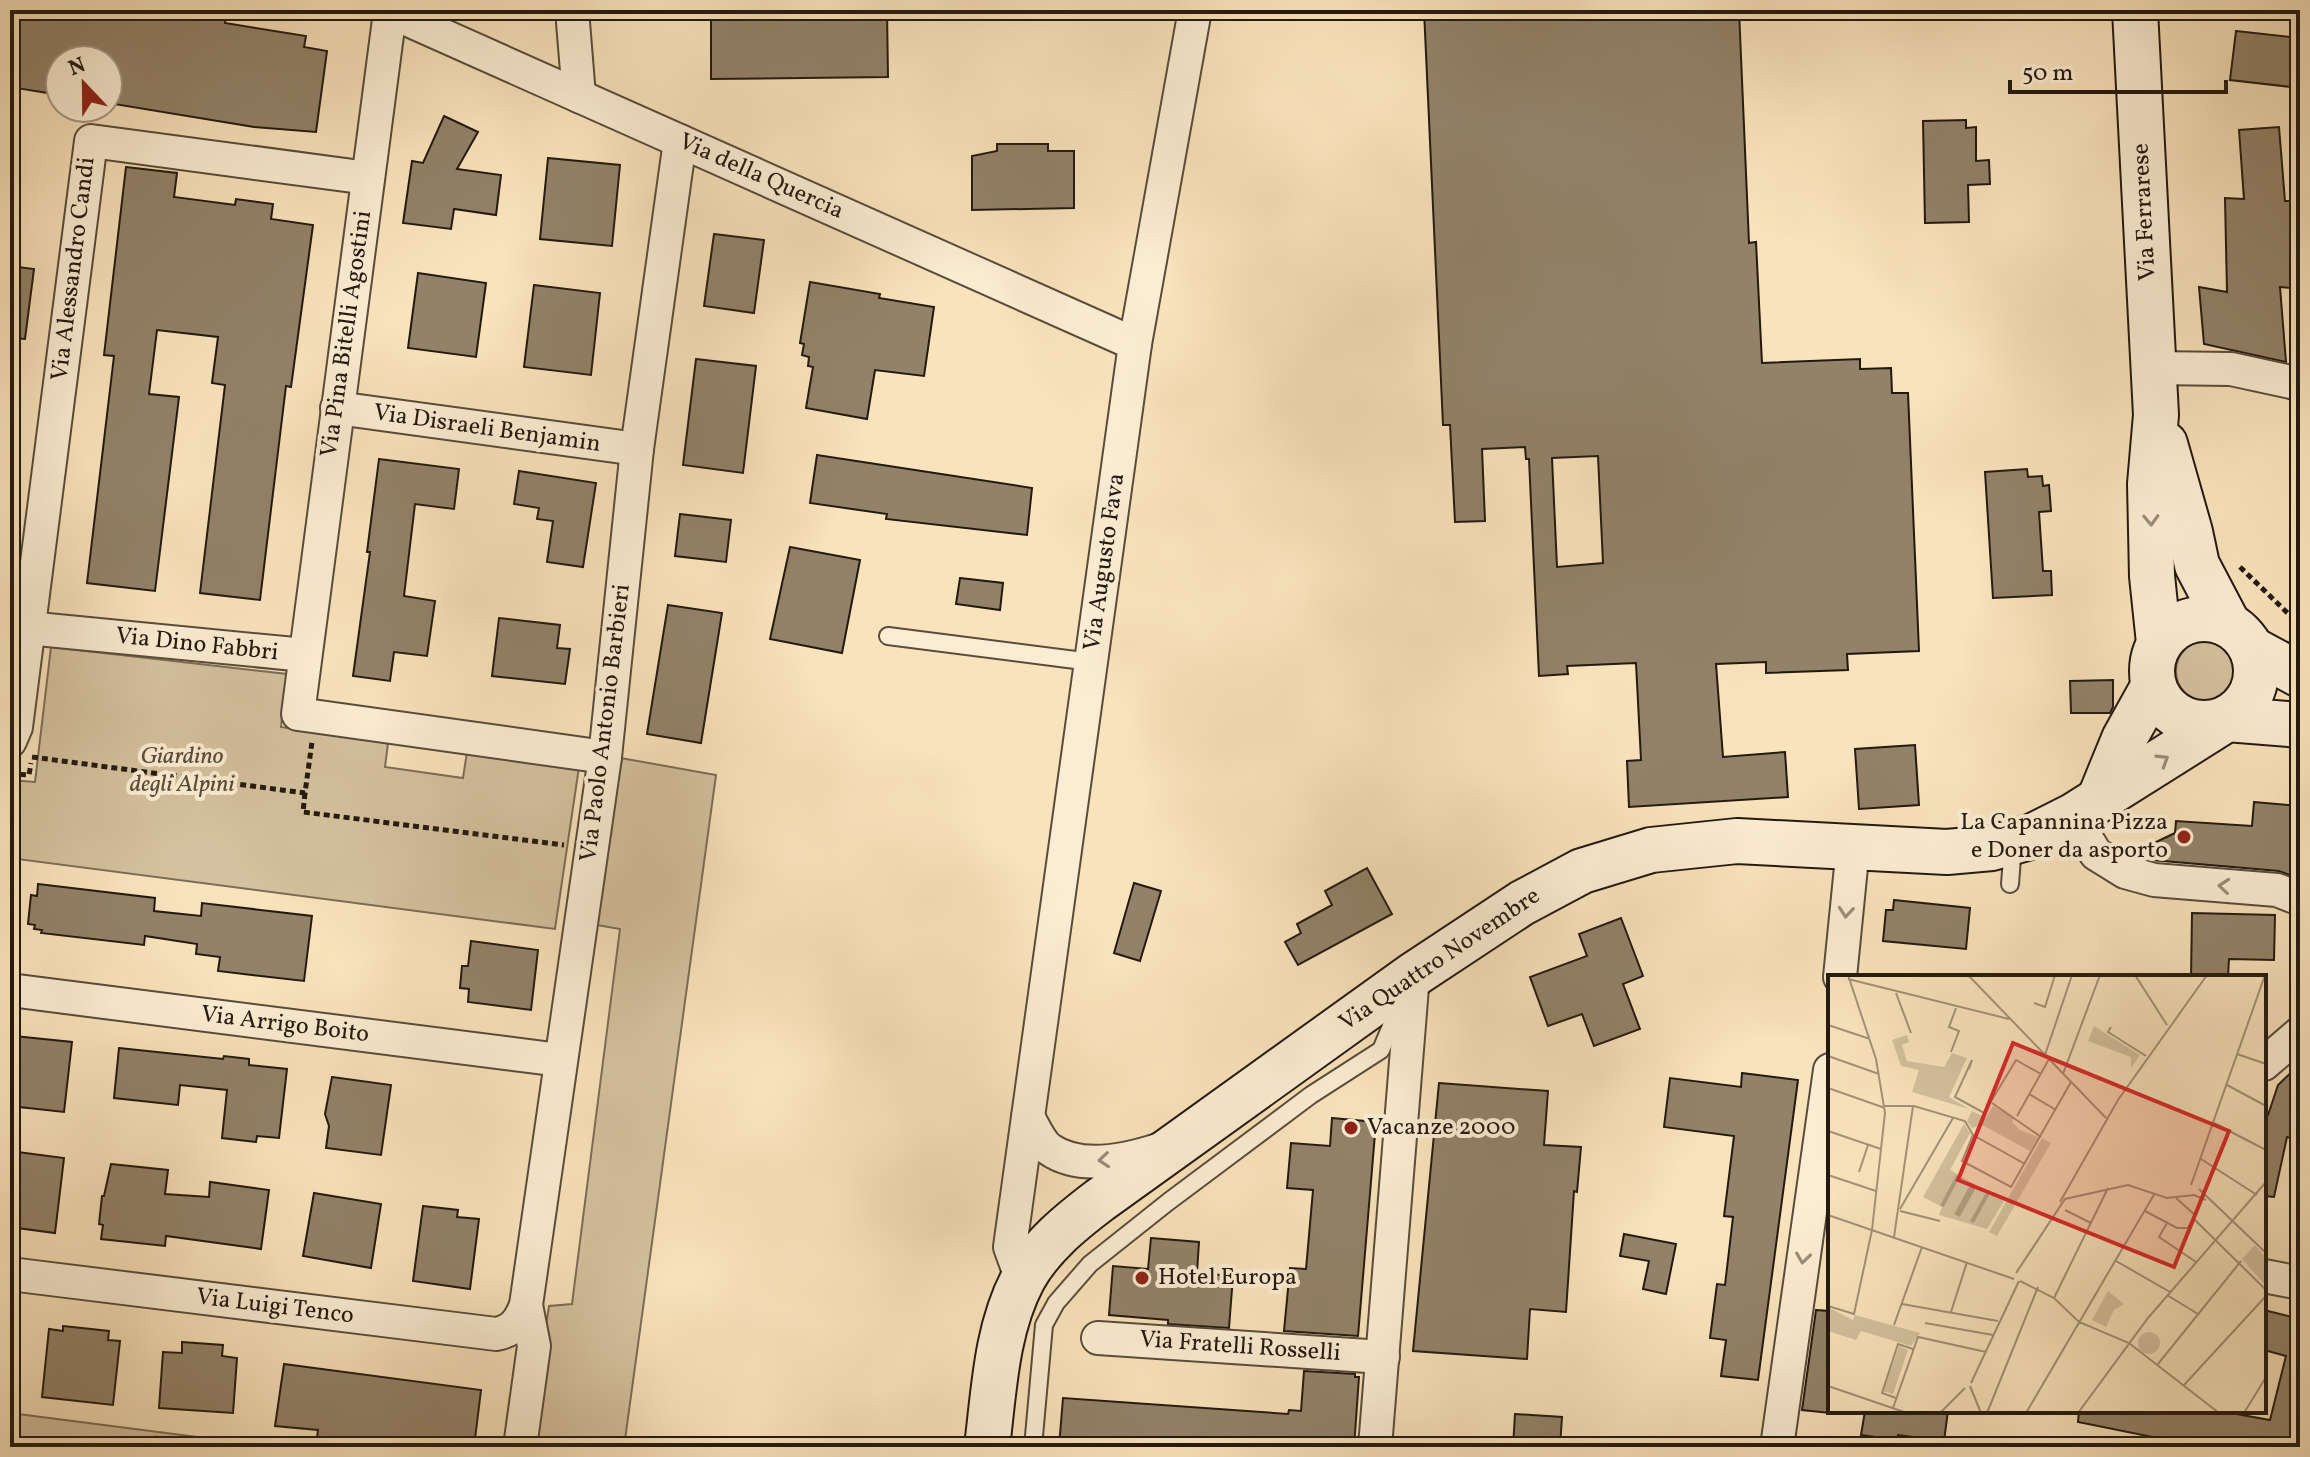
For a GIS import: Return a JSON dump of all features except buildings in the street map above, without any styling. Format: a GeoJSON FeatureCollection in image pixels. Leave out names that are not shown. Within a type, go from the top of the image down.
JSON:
{"type":"FeatureCollection","features":[{"type":"Feature","properties":{"kind":"main road","name":"Via Ferrarese"},"geometry":{"type":"LineString","coordinates":[[2135,10],[2156,415],[2150,484],[2152,576],[2159,643]]}},
{"type":"Feature","properties":{"kind":"main road","name":"Via Ferrarese"},"geometry":{"type":"LineString","coordinates":[[2156,415],[2197,565],[2240,636]]}},
{"type":"Feature","properties":{"kind":"main road"},"geometry":{"type":"LineString","coordinates":[[2300,675],[2213,619],[2182,623],[2159,643],[2152,657],[2153,687],[2159,701],[2181,720],[2195,724],[2211,724],[2227,719],[2300,725]]}},
{"type":"Feature","properties":{"kind":"main road","name":"Via Quattro Novembre"},"geometry":{"type":"LineString","coordinates":[[987,1447],[1000,1342],[1022,1280],[1041,1252],[1076,1219],[1180,1143],[1413,975],[1543,890],[1582,871],[1629,854],[1682,845],[1737,841],[1947,852],[2012,864],[2086,808],[2227,719],[2250,697],[2256,682],[2257,665],[2240,636]]}},
{"type":"Feature","properties":{"kind":"main road"},"geometry":{"type":"LineString","coordinates":[[2086,808],[2153,687]]}},
{"type":"Feature","properties":{"kind":"street"},"geometry":{"type":"LineString","coordinates":[[572,10],[579,96]]}},
{"type":"Feature","properties":{"kind":"street","name":"Via Augusto Fava"},"geometry":{"type":"LineString","coordinates":[[1022,1280],[1010,1247],[1135,344],[1195,10]]}},
{"type":"Feature","properties":{"kind":"street","name":"Via della Quercia"},"geometry":{"type":"LineString","coordinates":[[388,11],[1135,344]]}},
{"type":"Feature","properties":{"kind":"street","name":"Via Pina Bitelli Agostini"},"geometry":{"type":"LineString","coordinates":[[305,655],[388,11]]}},
{"type":"Feature","properties":{"kind":"street","name":"Via Alessandro Candi"},"geometry":{"type":"LineString","coordinates":[[27,628],[91,141],[368,178]]}},
{"type":"Feature","properties":{"kind":"street","name":"Via Paolo Antonio Barbieri"},"geometry":{"type":"LineString","coordinates":[[520,1447],[534,1346],[526,1305],[605,757],[637,449],[680,141]]}},
{"type":"Feature","properties":{"kind":"street"},"geometry":{"type":"LineString","coordinates":[[2153,368],[2231,369],[2300,384]]}},
{"type":"Feature","properties":{"kind":"street","name":"Via Disraeli Benjamin"},"geometry":{"type":"LineString","coordinates":[[337,408],[637,449]]}},
{"type":"Feature","properties":{"kind":"street"},"geometry":{"type":"LineString","coordinates":[[21,749],[16,727],[27,628]]}},
{"type":"Feature","properties":{"kind":"street","name":"Via Dino Fabbri"},"geometry":{"type":"LineString","coordinates":[[27,628],[305,655],[298,714],[315,716]]}},
{"type":"Feature","properties":{"kind":"street"},"geometry":{"type":"LineString","coordinates":[[315,716],[605,757]]}},
{"type":"Feature","properties":{"kind":"street"},"geometry":{"type":"LineString","coordinates":[[2086,808],[2096,854],[2125,872],[2154,880],[2277,890],[2300,899]]}},
{"type":"Feature","properties":{"kind":"street"},"geometry":{"type":"LineString","coordinates":[[1840,975],[1853,847]]}},
{"type":"Feature","properties":{"kind":"street"},"geometry":{"type":"LineString","coordinates":[[1375,1447],[1413,975]]}},
{"type":"Feature","properties":{"kind":"street","name":"Via Arrigo Boito"},"geometry":{"type":"LineString","coordinates":[[10,990],[560,1060]]}},
{"type":"Feature","properties":{"kind":"street"},"geometry":{"type":"LineString","coordinates":[[2266,1062],[2300,1033]]}},
{"type":"Feature","properties":{"kind":"street"},"geometry":{"type":"LineString","coordinates":[[1777,1447],[1828,1084]]}},
{"type":"Feature","properties":{"kind":"street"},"geometry":{"type":"LineString","coordinates":[[1028,1117],[1047,1147],[1069,1159],[1099,1162],[1142,1155],[1180,1143]]}},
{"type":"Feature","properties":{"kind":"street","name":"Via Luigi Tenco"},"geometry":{"type":"LineString","coordinates":[[10,1274],[496,1334],[512,1329],[526,1305]]}},
{"type":"Feature","properties":{"kind":"street"},"geometry":{"type":"LineString","coordinates":[[2266,1276],[2300,1283]]}},
{"type":"Feature","properties":{"kind":"street","name":"Via Fratelli Rosselli"},"geometry":{"type":"LineString","coordinates":[[1098,1338],[1383,1357]]}},
{"type":"Feature","properties":{"kind":"lane"},"geometry":{"type":"LineString","coordinates":[[888,636],[1091,662]]}},
{"type":"Feature","properties":{"kind":"lane"},"geometry":{"type":"LineString","coordinates":[[1033,1447],[1044,1325],[1056,1303],[1090,1264],[1157,1211],[1311,1095],[1381,1050],[1413,975]]}},
{"type":"Feature","properties":{"kind":"path"},"geometry":{"type":"LineString","coordinates":[[2239,565],[2300,625]]}},
{"type":"Feature","properties":{"kind":"path"},"geometry":{"type":"LineString","coordinates":[[315,716],[303,812],[591,848]]}},
{"type":"Feature","properties":{"kind":"path"},"geometry":{"type":"LineString","coordinates":[[21,749],[305,793]]}},
{"type":"Feature","properties":{"kind":"green space"},"geometry":{"type":"Polygon","coordinates":[[[2201,640],[2213,640],[2229,649],[2236,659],[2236,683],[2229,693],[2213,702],[2201,702],[2181,688],[2176,677],[2176,665],[2190,645],[2201,640]]]}},
{"type":"Feature","properties":{"kind":"green space","name":"Giardino degli Alpini"},"geometry":{"type":"Polygon","coordinates":[[[51,647],[287,674],[281,727],[388,743],[385,767],[463,778],[467,752],[579,767],[555,929],[18,859],[10,901],[10,780],[35,782],[51,647]]]}},
{"type":"Feature","properties":{"kind":"green space"},"geometry":{"type":"Polygon","coordinates":[[[615,757],[716,775],[624,1447],[528,1447],[549,1306],[572,1304],[620,929],[591,924],[615,757]]]}},
{"type":"Feature","properties":{"kind":"green space"},"geometry":{"type":"Polygon","coordinates":[[[10,1413],[275,1447],[10,1447],[10,1413]]]}},
{"type":"Feature","properties":{"kind":"waterway"},"geometry":{"type":"LineString","coordinates":[[155,1447],[156,1440]]}},
{"type":"Feature","properties":{"kind":"waterway"},"geometry":{"type":"LineString","coordinates":[[174,1447],[175,1442]]}},
{"type":"Feature","properties":{"kind":"place","name":"La Capannina Pizza e Doner da asporto"},"geometry":{"type":"Point","coordinates":[2184,837]}},
{"type":"Feature","properties":{"kind":"place","name":"Vacanze 2000"},"geometry":{"type":"Point","coordinates":[1351,1128]}},
{"type":"Feature","properties":{"kind":"place","name":"Hotel Europa"},"geometry":{"type":"Point","coordinates":[1142,1278]}}]}
